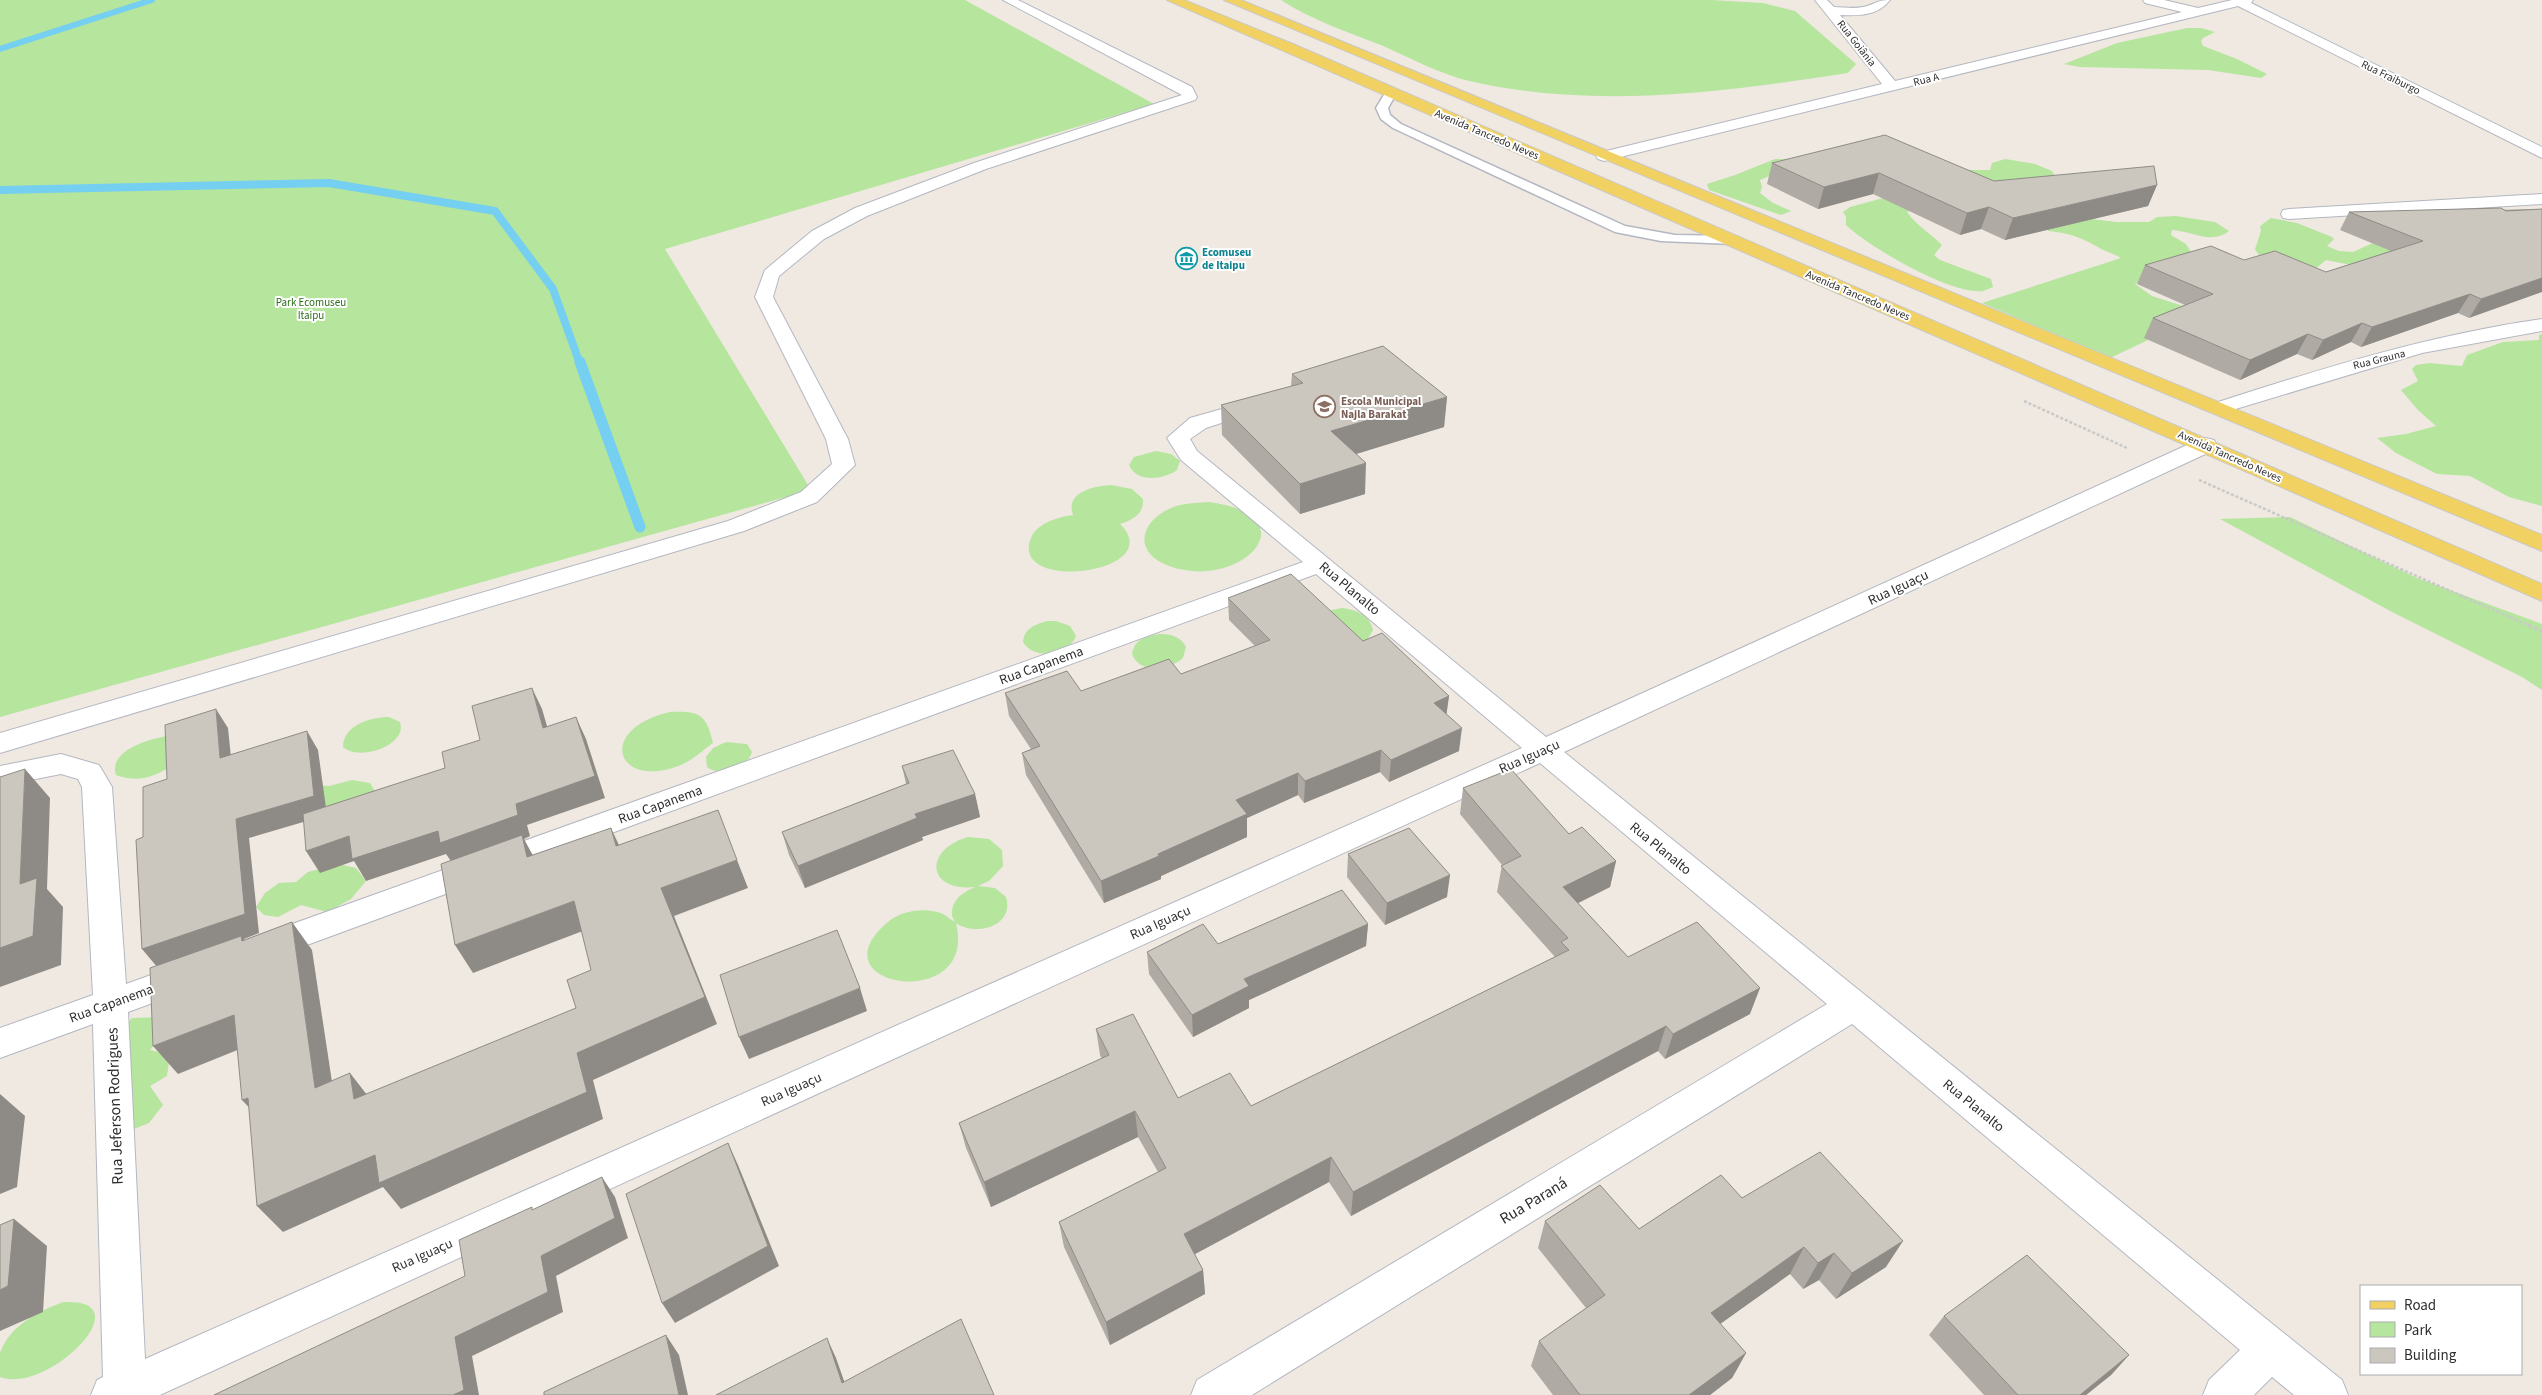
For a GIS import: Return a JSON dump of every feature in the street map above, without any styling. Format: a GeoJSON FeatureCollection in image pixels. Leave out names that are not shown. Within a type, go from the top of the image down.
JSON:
{"type":"FeatureCollection","features":[{"type":"Feature","properties":{"kind":"main road","name":"Avenida Tancredo Neves"},"geometry":{"type":"LineString","coordinates":[[1173,0],[1733,240],[2542,593]]}},
{"type":"Feature","properties":{"kind":"main road","name":"Avenida Tancredo Neves"},"geometry":{"type":"LineString","coordinates":[[1230,0],[1604,156],[2219,408],[2542,544]]}},
{"type":"Feature","properties":{"kind":"street"},"geometry":{"type":"LineString","coordinates":[[0,743],[736,526],[808,497],[844,465],[837,438],[764,297],[770,274],[818,235],[861,212],[980,166],[1190,97],[1187,90],[1009,0]]}},
{"type":"Feature","properties":{"kind":"street","name":"Rua Goiânia"},"geometry":{"type":"LineString","coordinates":[[1821,0],[1832,11],[1892,87]]}},
{"type":"Feature","properties":{"kind":"street"},"geometry":{"type":"LineString","coordinates":[[1832,11],[1869,10],[1878,7],[1884,0]]}},
{"type":"Feature","properties":{"kind":"street"},"geometry":{"type":"LineString","coordinates":[[2150,0],[2198,12]]}},
{"type":"Feature","properties":{"kind":"street","name":"Rua A"},"geometry":{"type":"LineString","coordinates":[[1604,156],[2244,1]]}},
{"type":"Feature","properties":{"kind":"street","name":"Rua Fraiburgo"},"geometry":{"type":"LineString","coordinates":[[2244,1],[2542,153]]}},
{"type":"Feature","properties":{"kind":"street"},"geometry":{"type":"LineString","coordinates":[[2289,214],[2542,199]]}},
{"type":"Feature","properties":{"kind":"street","name":"Rua Grauna"},"geometry":{"type":"LineString","coordinates":[[2219,408],[2342,368],[2500,330],[2542,324]]}},
{"type":"Feature","properties":{"kind":"street","name":"Rua Planalto"},"geometry":{"type":"LineString","coordinates":[[1281,397],[1198,423],[1178,438],[1189,455],[1543,750],[2327,1395]]}},
{"type":"Feature","properties":{"kind":"street","name":"Rua Iguaçu"},"geometry":{"type":"LineString","coordinates":[[121,1393],[1543,750],[2206,446]]}},
{"type":"Feature","properties":{"kind":"street","name":"Rua Capanema"},"geometry":{"type":"LineString","coordinates":[[242,956],[1321,564]]}},
{"type":"Feature","properties":{"kind":"street","name":"Rua Jeferson Rodrigues"},"geometry":{"type":"LineString","coordinates":[[0,776],[61,764],[89,772],[97,787],[110,1003],[121,1393]]}},
{"type":"Feature","properties":{"kind":"street","name":"Rua Capanema"},"geometry":{"type":"LineString","coordinates":[[0,1043],[214,966]]}},
{"type":"Feature","properties":{"kind":"street","name":"Rua Paraná"},"geometry":{"type":"LineString","coordinates":[[1212,1395],[1853,1006]]}},
{"type":"Feature","properties":{"kind":"street"},"geometry":{"type":"LineString","coordinates":[[2224,1395],[2270,1349]]}},
{"type":"Feature","properties":{"kind":"lane"},"geometry":{"type":"LineString","coordinates":[[1390,92],[1382,108],[1385,117],[1397,126],[1620,229],[1663,239],[1733,240]]}},
{"type":"Feature","properties":{"kind":"green space","name":"Park Ecomuseu Itaipu"},"geometry":{"type":"Polygon","coordinates":[[[0,0],[965,0],[1154,104],[665,249],[811,490],[0,717],[0,0]]]}},
{"type":"Feature","properties":{"kind":"green space"},"geometry":{"type":"Polygon","coordinates":[[[1281,0],[1711,0],[1763,3],[1795,11],[1856,64],[1848,73],[1706,92],[1611,96],[1563,95],[1516,90],[1469,81],[1447,74],[1317,20],[1281,0]]]}},
{"type":"Feature","properties":{"kind":"green space"},"geometry":{"type":"Polygon","coordinates":[[[2187,28],[2201,28],[2215,32],[2203,38],[2201,41],[2203,46],[2237,59],[2267,74],[2261,78],[2208,70],[2080,67],[2064,64],[2117,43],[2187,28]]]}},
{"type":"Feature","properties":{"kind":"green space"},"geometry":{"type":"Polygon","coordinates":[[[1775,159],[1792,159],[1772,175],[1760,180],[1762,187],[1760,193],[1773,203],[1791,211],[1781,215],[1709,190],[1707,184],[1775,159]]]}},
{"type":"Feature","properties":{"kind":"green space"},"geometry":{"type":"Polygon","coordinates":[[[2005,159],[2035,164],[2052,171],[2056,178],[1921,205],[1907,212],[1942,245],[1934,255],[1940,260],[1991,279],[1993,287],[1983,291],[1969,290],[1932,278],[1891,257],[1846,225],[1846,217],[1843,212],[1850,207],[1898,194],[1964,170],[1990,170],[1992,163],[2005,159]]]}},
{"type":"Feature","properties":{"kind":"green space"},"geometry":{"type":"Polygon","coordinates":[[[2176,216],[2215,222],[2229,231],[2215,237],[2208,237],[2172,230],[2171,235],[2186,244],[2191,252],[2160,274],[2135,284],[2152,296],[2205,313],[2110,358],[1982,303],[2121,258],[2078,237],[2048,231],[2045,225],[2084,218],[2116,222],[2149,222],[2157,217],[2176,216]]]}},
{"type":"Feature","properties":{"kind":"green space"},"geometry":{"type":"Polygon","coordinates":[[[2271,218],[2297,223],[2332,237],[2334,239],[2327,246],[2339,251],[2353,252],[2375,242],[2411,246],[2356,266],[2326,260],[2314,270],[2281,265],[2265,259],[2255,249],[2261,231],[2260,226],[2271,218]]]}},
{"type":"Feature","properties":{"kind":"green space"},"geometry":{"type":"Polygon","coordinates":[[[2542,334],[2542,506],[2509,497],[2470,476],[2437,474],[2396,453],[2377,438],[2406,434],[2436,426],[2418,410],[2401,390],[2418,381],[2412,369],[2416,365],[2430,363],[2462,366],[2467,355],[2503,342],[2539,340],[2539,335],[2542,334]]]}},
{"type":"Feature","properties":{"kind":"green space"},"geometry":{"type":"Polygon","coordinates":[[[1156,451],[1171,454],[1180,461],[1177,470],[1165,476],[1151,478],[1138,475],[1133,471],[1129,465],[1134,457],[1156,451]]]}},
{"type":"Feature","properties":{"kind":"green space"},"geometry":{"type":"Polygon","coordinates":[[[1111,485],[1132,489],[1143,499],[1142,509],[1137,516],[1120,524],[1130,541],[1124,555],[1108,565],[1086,570],[1062,571],[1042,566],[1030,555],[1031,538],[1038,528],[1055,519],[1073,515],[1073,501],[1083,492],[1111,485]]]}},
{"type":"Feature","properties":{"kind":"green space"},"geometry":{"type":"Polygon","coordinates":[[[1209,502],[1240,510],[1257,522],[1261,535],[1255,549],[1241,561],[1220,569],[1196,571],[1169,566],[1157,560],[1150,553],[1145,546],[1144,537],[1152,521],[1160,514],[1180,505],[1209,502]]]}},
{"type":"Feature","properties":{"kind":"green space"},"geometry":{"type":"Polygon","coordinates":[[[2290,517],[2417,578],[2542,624],[2542,690],[2522,677],[2394,613],[2220,519],[2290,517]]]}},
{"type":"Feature","properties":{"kind":"green space"},"geometry":{"type":"Polygon","coordinates":[[[1342,608],[1357,612],[1368,620],[1373,630],[1366,642],[1358,646],[1322,612],[1342,608]]]}},
{"type":"Feature","properties":{"kind":"green space"},"geometry":{"type":"Polygon","coordinates":[[[1056,621],[1070,626],[1076,636],[1066,648],[1059,651],[1051,653],[1035,652],[1023,642],[1024,637],[1028,630],[1035,625],[1056,621]]]}},
{"type":"Feature","properties":{"kind":"green space"},"geometry":{"type":"Polygon","coordinates":[[[1159,634],[1171,635],[1181,640],[1186,647],[1183,658],[1163,668],[1148,668],[1141,665],[1132,654],[1135,645],[1146,637],[1159,634]]]}},
{"type":"Feature","properties":{"kind":"green space"},"geometry":{"type":"Polygon","coordinates":[[[670,712],[688,712],[700,716],[708,726],[713,743],[685,763],[659,771],[642,770],[629,764],[623,755],[623,744],[631,732],[646,721],[670,712]]]}},
{"type":"Feature","properties":{"kind":"green space"},"geometry":{"type":"Polygon","coordinates":[[[382,717],[389,717],[400,722],[401,730],[397,738],[390,744],[370,752],[360,753],[343,747],[344,739],[348,733],[359,724],[382,717]]]}},
{"type":"Feature","properties":{"kind":"green space"},"geometry":{"type":"Polygon","coordinates":[[[167,736],[174,765],[146,778],[139,779],[116,775],[115,766],[124,752],[141,743],[167,736]]]}},
{"type":"Feature","properties":{"kind":"green space"},"geometry":{"type":"Polygon","coordinates":[[[726,742],[747,744],[752,752],[749,758],[739,766],[725,771],[712,770],[707,767],[706,757],[713,748],[726,742]]]}},
{"type":"Feature","properties":{"kind":"green space"},"geometry":{"type":"Polygon","coordinates":[[[352,780],[370,783],[378,796],[371,817],[284,797],[312,785],[329,786],[352,780]]]}},
{"type":"Feature","properties":{"kind":"green space"},"geometry":{"type":"Polygon","coordinates":[[[968,837],[989,839],[1002,850],[1003,866],[989,881],[978,886],[995,888],[1006,897],[1007,907],[1005,915],[999,922],[983,929],[964,927],[956,923],[956,952],[944,970],[924,980],[901,981],[881,975],[869,962],[869,944],[888,922],[907,912],[922,910],[943,914],[955,922],[952,910],[955,901],[975,887],[959,887],[947,883],[940,877],[937,869],[938,860],[943,851],[953,843],[968,837]]]}},
{"type":"Feature","properties":{"kind":"green space"},"geometry":{"type":"Polygon","coordinates":[[[338,864],[356,868],[366,881],[351,899],[327,912],[301,905],[278,917],[264,915],[256,907],[265,893],[279,883],[296,882],[308,872],[338,864]]]}},
{"type":"Feature","properties":{"kind":"green space"},"geometry":{"type":"Polygon","coordinates":[[[164,1017],[163,1035],[150,1050],[170,1055],[167,1076],[150,1086],[163,1105],[149,1123],[121,1134],[119,1033],[132,1018],[164,1017]]]}},
{"type":"Feature","properties":{"kind":"green space"},"geometry":{"type":"Polygon","coordinates":[[[64,1302],[86,1305],[95,1315],[92,1329],[80,1345],[62,1360],[41,1372],[20,1379],[0,1377],[0,1353],[10,1335],[26,1320],[64,1302]]]}},
{"type":"Feature","properties":{"kind":"building"},"geometry":{"type":"Polygon","coordinates":[[[1885,135],[1994,181],[2154,166],[2157,185],[2013,218],[1989,207],[1967,213],[1879,173],[1824,187],[1772,163],[1885,135]]]}},
{"type":"Feature","properties":{"kind":"building"},"geometry":{"type":"Polygon","coordinates":[[[2501,208],[2506,211],[2542,209],[2542,278],[2481,299],[2470,294],[2372,327],[2362,323],[2323,340],[2308,334],[2250,360],[2153,318],[2213,294],[2145,265],[2211,246],[2244,260],[2275,251],[2326,272],[2423,241],[2349,212],[2501,208]]]}},
{"type":"Feature","properties":{"kind":"building"},"geometry":{"type":"Polygon","coordinates":[[[1383,346],[1447,397],[1331,431],[1366,463],[1300,484],[1221,405],[1303,383],[1292,374],[1383,346]]]}},
{"type":"Feature","properties":{"kind":"building"},"geometry":{"type":"Polygon","coordinates":[[[1291,574],[1363,641],[1382,633],[1449,696],[1434,703],[1462,728],[1391,760],[1381,750],[1305,781],[1298,773],[1236,800],[1247,814],[1101,881],[1022,753],[1040,746],[1005,693],[1067,671],[1081,691],[1169,659],[1181,674],[1270,640],[1228,598],[1291,574]]]}},
{"type":"Feature","properties":{"kind":"building"},"geometry":{"type":"Polygon","coordinates":[[[532,688],[543,728],[576,717],[595,776],[516,804],[518,815],[440,843],[438,831],[352,859],[349,836],[306,851],[303,814],[445,768],[442,752],[480,740],[472,706],[532,688]]]}},
{"type":"Feature","properties":{"kind":"building"},"geometry":{"type":"Polygon","coordinates":[[[216,709],[220,758],[307,731],[314,796],[236,819],[245,914],[142,949],[136,840],[143,837],[143,787],[167,779],[165,725],[216,709]]]}},
{"type":"Feature","properties":{"kind":"building"},"geometry":{"type":"Polygon","coordinates":[[[953,750],[975,794],[915,814],[917,818],[798,866],[782,832],[909,783],[902,766],[953,750]]]}},
{"type":"Feature","properties":{"kind":"building"},"geometry":{"type":"Polygon","coordinates":[[[25,769],[20,884],[37,878],[33,936],[0,948],[0,777],[25,769]]]}},
{"type":"Feature","properties":{"kind":"building"},"geometry":{"type":"Polygon","coordinates":[[[1511,769],[1569,834],[1582,827],[1616,861],[1563,887],[1628,957],[1697,922],[1760,988],[1673,1034],[1666,1026],[1353,1192],[1331,1157],[1184,1234],[1203,1270],[1106,1322],[1059,1222],[1166,1168],[1135,1111],[984,1182],[959,1123],[1109,1055],[1096,1029],[1133,1014],[1178,1098],[1230,1073],[1251,1106],[1569,950],[1561,942],[1568,938],[1501,866],[1521,856],[1463,788],[1511,769]]]}},
{"type":"Feature","properties":{"kind":"building"},"geometry":{"type":"Polygon","coordinates":[[[718,810],[737,860],[661,888],[705,997],[577,1053],[587,1092],[379,1183],[375,1155],[257,1206],[248,1098],[242,1100],[234,1015],[153,1046],[150,968],[241,936],[242,941],[292,922],[315,1088],[350,1073],[354,1099],[576,1008],[567,980],[591,970],[574,901],[455,945],[441,864],[522,835],[527,857],[611,828],[616,846],[718,810]]]}},
{"type":"Feature","properties":{"kind":"building"},"geometry":{"type":"Polygon","coordinates":[[[1409,828],[1450,875],[1387,903],[1348,854],[1409,828]]]}},
{"type":"Feature","properties":{"kind":"building"},"geometry":{"type":"Polygon","coordinates":[[[1342,890],[1368,924],[1244,979],[1249,986],[1192,1015],[1147,952],[1203,924],[1218,944],[1342,890]]]}},
{"type":"Feature","properties":{"kind":"building"},"geometry":{"type":"Polygon","coordinates":[[[837,930],[860,988],[739,1037],[720,975],[837,930]]]}},
{"type":"Feature","properties":{"kind":"building"},"geometry":{"type":"Polygon","coordinates":[[[728,1143],[768,1246],[662,1303],[626,1194],[728,1143]]]}},
{"type":"Feature","properties":{"kind":"building"},"geometry":{"type":"Polygon","coordinates":[[[1820,1152],[1903,1241],[1852,1273],[1834,1253],[1818,1263],[1804,1247],[1711,1313],[1746,1353],[1689,1395],[1580,1395],[1539,1341],[1605,1295],[1545,1221],[1600,1185],[1639,1229],[1721,1175],[1742,1198],[1820,1152]]]}},
{"type":"Feature","properties":{"kind":"building"},"geometry":{"type":"Polygon","coordinates":[[[602,1177],[615,1218],[541,1256],[548,1292],[455,1337],[464,1390],[453,1395],[214,1395],[465,1276],[459,1240],[532,1207],[532,1210],[602,1177]]]}},
{"type":"Feature","properties":{"kind":"building"},"geometry":{"type":"Polygon","coordinates":[[[14,1219],[8,1286],[0,1290],[0,1225],[14,1219]]]}},
{"type":"Feature","properties":{"kind":"building"},"geometry":{"type":"Polygon","coordinates":[[[2027,1255],[2129,1355],[2080,1395],[2018,1395],[1944,1316],[2027,1255]]]}},
{"type":"Feature","properties":{"kind":"building"},"geometry":{"type":"Polygon","coordinates":[[[961,1319],[994,1395],[716,1395],[827,1338],[842,1383],[961,1319]]]}},
{"type":"Feature","properties":{"kind":"building"},"geometry":{"type":"Polygon","coordinates":[[[666,1335],[679,1395],[544,1395],[544,1392],[666,1335]]]}},
{"type":"Feature","properties":{"kind":"waterway"},"geometry":{"type":"LineString","coordinates":[[0,49],[152,0]]}},
{"type":"Feature","properties":{"kind":"waterway"},"geometry":{"type":"LineString","coordinates":[[0,190],[329,183],[495,211],[553,289],[580,364]]}},
{"type":"Feature","properties":{"kind":"waterway"},"geometry":{"type":"LineString","coordinates":[[580,362],[640,527]]}},
{"type":"Feature","properties":{"kind":"place","name":"Ecomuseu de Itaipu"},"geometry":{"type":"Point","coordinates":[1186,258]}},
{"type":"Feature","properties":{"kind":"place","name":"Escola Municipal Najla Barakat"},"geometry":{"type":"Point","coordinates":[1325,407]}}]}
